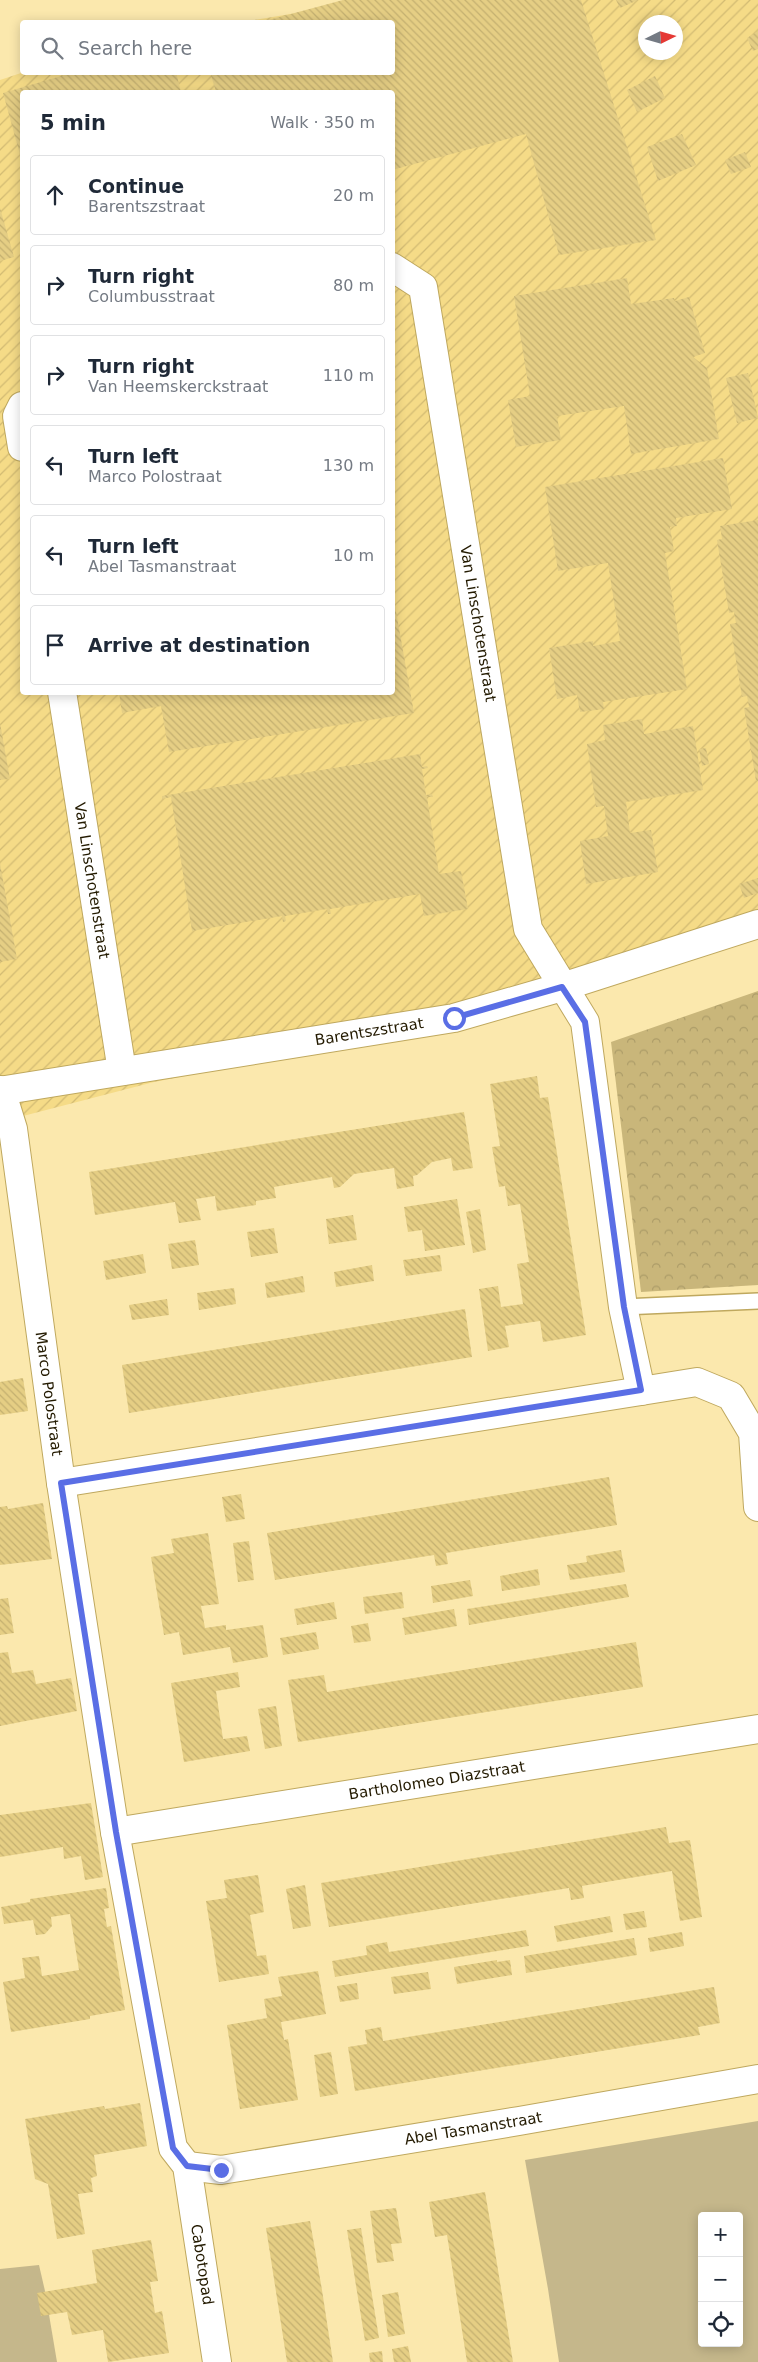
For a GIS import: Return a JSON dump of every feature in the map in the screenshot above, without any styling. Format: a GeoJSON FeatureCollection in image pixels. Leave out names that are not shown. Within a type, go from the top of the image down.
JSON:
{"type":"FeatureCollection","features":[{"type":"Feature","properties":{"kind":"street","name":"Van Linschotenstraat"},"geometry":{"type":"LineString","coordinates":[[395,269],[423,287],[528,929],[585,1022],[624,1307],[641,1390]]}},
{"type":"Feature","properties":{"kind":"street"},"geometry":{"type":"LineString","coordinates":[[20,411],[18,416],[20,432]]}},
{"type":"Feature","properties":{"kind":"street","name":"Van Linschotenstraat"},"geometry":{"type":"LineString","coordinates":[[62,695],[122,1070]]}},
{"type":"Feature","properties":{"kind":"street","name":"Barentszstraat"},"geometry":{"type":"LineString","coordinates":[[1,1090],[454,1018],[562,987],[758,924]]}},
{"type":"Feature","properties":{"kind":"street","name":"Marco Polostraat"},"geometry":{"type":"LineString","coordinates":[[1,1090],[13,1129],[61,1483],[116,1832],[173,2148],[187,2166]]}},
{"type":"Feature","properties":{"kind":"street"},"geometry":{"type":"LineString","coordinates":[[61,1483],[697,1382],[730,1396],[753,1433],[758,1507]]}},
{"type":"Feature","properties":{"kind":"street","name":"Bartholomeo Diazstraat"},"geometry":{"type":"LineString","coordinates":[[116,1832],[758,1729]]}},
{"type":"Feature","properties":{"kind":"street","name":"Abel Tasmanstraat"},"geometry":{"type":"LineString","coordinates":[[187,2166],[221,2170],[520,2121],[758,2078]]}},
{"type":"Feature","properties":{"kind":"street","name":"Cabotopad"},"geometry":{"type":"LineString","coordinates":[[187,2166],[217,2362]]}},
{"type":"Feature","properties":{"kind":"lane"},"geometry":{"type":"LineString","coordinates":[[624,1307],[758,1301]]}},
{"type":"Feature","properties":{"kind":"shaded area"},"geometry":{"type":"Polygon","coordinates":[[[377,0],[758,0],[758,926],[517,1012],[154,1082],[0,1122],[0,80],[20,73],[20,75],[395,75],[395,20],[254,20],[377,0]]]}},
{"type":"Feature","properties":{"kind":"shaded area"},"geometry":{"type":"Polygon","coordinates":[[[758,2121],[758,2362],[559,2362],[525,2160],[758,2121]]]}},
{"type":"Feature","properties":{"kind":"shaded area"},"geometry":{"type":"Polygon","coordinates":[[[39,2265],[57,2362],[0,2362],[0,2269],[39,2265]]]}},
{"type":"Feature","properties":{"kind":"green space"},"geometry":{"type":"Polygon","coordinates":[[[758,991],[758,1285],[641,1292],[611,1042],[758,991]]]}},
{"type":"Feature","properties":{"kind":"building"},"geometry":{"type":"Polygon","coordinates":[[[343,0],[581,0],[656,240],[559,255],[526,134],[395,169],[395,90],[215,90],[211,75],[395,75],[395,20],[268,20],[343,0]]]}},
{"type":"Feature","properties":{"kind":"building"},"geometry":{"type":"Polygon","coordinates":[[[616,0],[638,0],[620,8],[616,0]]]}},
{"type":"Feature","properties":{"kind":"building"},"geometry":{"type":"Polygon","coordinates":[[[758,31],[758,49],[753,51],[747,38],[758,31]]]}},
{"type":"Feature","properties":{"kind":"building"},"geometry":{"type":"Polygon","coordinates":[[[65,75],[177,75],[180,90],[20,90],[20,155],[3,93],[65,75]]]}},
{"type":"Feature","properties":{"kind":"building"},"geometry":{"type":"Polygon","coordinates":[[[655,76],[665,98],[637,112],[627,90],[655,76]]]}},
{"type":"Feature","properties":{"kind":"building"},"geometry":{"type":"Polygon","coordinates":[[[682,134],[696,165],[658,181],[647,147],[682,134]]]}},
{"type":"Feature","properties":{"kind":"building"},"geometry":{"type":"Polygon","coordinates":[[[745,152],[751,167],[731,174],[725,160],[745,152]]]}},
{"type":"Feature","properties":{"kind":"building"},"geometry":{"type":"Polygon","coordinates":[[[0,208],[14,257],[0,261],[0,208]]]}},
{"type":"Feature","properties":{"kind":"building"},"geometry":{"type":"Polygon","coordinates":[[[627,278],[631,304],[674,298],[675,301],[689,297],[705,353],[693,357],[707,368],[719,439],[631,454],[624,406],[557,416],[561,440],[516,447],[508,400],[530,396],[514,296],[627,278]]]}},
{"type":"Feature","properties":{"kind":"building"},"geometry":{"type":"Polygon","coordinates":[[[748,373],[758,418],[737,423],[726,378],[748,373]]]}},
{"type":"Feature","properties":{"kind":"building"},"geometry":{"type":"Polygon","coordinates":[[[723,458],[732,509],[676,518],[677,526],[670,527],[674,551],[665,553],[687,689],[603,702],[604,709],[580,712],[577,695],[557,699],[549,648],[593,641],[593,646],[620,641],[608,563],[558,571],[545,487],[723,458]]]}},
{"type":"Feature","properties":{"kind":"building"},"geometry":{"type":"Polygon","coordinates":[[[758,520],[758,781],[756,781],[744,708],[749,707],[747,696],[742,697],[730,624],[736,623],[734,612],[729,613],[717,540],[722,539],[720,526],[758,520]]]}},
{"type":"Feature","properties":{"kind":"building"},"geometry":{"type":"Polygon","coordinates":[[[395,606],[414,713],[169,752],[161,706],[122,713],[119,695],[395,695],[395,606]]]}},
{"type":"Feature","properties":{"kind":"building"},"geometry":{"type":"Polygon","coordinates":[[[642,719],[644,734],[693,726],[703,790],[626,802],[630,833],[651,830],[658,872],[586,884],[580,841],[608,836],[604,806],[596,807],[587,744],[605,740],[603,725],[642,719]]]}},
{"type":"Feature","properties":{"kind":"building"},"geometry":{"type":"Polygon","coordinates":[[[0,723],[10,779],[0,780],[0,723]]]}},
{"type":"Feature","properties":{"kind":"building"},"geometry":{"type":"Polygon","coordinates":[[[706,748],[709,764],[702,766],[699,749],[706,748]]]}},
{"type":"Feature","properties":{"kind":"building"},"geometry":{"type":"Polygon","coordinates":[[[420,754],[422,767],[427,766],[428,768],[422,769],[426,795],[432,794],[433,797],[427,797],[439,874],[461,871],[468,909],[424,916],[420,894],[330,909],[331,914],[328,914],[327,909],[285,916],[286,921],[283,922],[282,916],[192,931],[171,797],[162,799],[162,796],[420,754]]]}},
{"type":"Feature","properties":{"kind":"building"},"geometry":{"type":"Polygon","coordinates":[[[0,863],[17,959],[0,962],[0,863]]]}},
{"type":"Feature","properties":{"kind":"building"},"geometry":{"type":"Polygon","coordinates":[[[758,878],[758,893],[744,898],[739,884],[758,878]]]}},
{"type":"Feature","properties":{"kind":"building"},"geometry":{"type":"Polygon","coordinates":[[[537,1076],[540,1098],[548,1097],[586,1335],[543,1342],[540,1321],[505,1326],[509,1347],[488,1351],[479,1289],[498,1286],[501,1307],[523,1304],[517,1264],[529,1262],[520,1204],[508,1206],[505,1186],[499,1187],[492,1147],[500,1146],[490,1084],[537,1076]]]}},
{"type":"Feature","properties":{"kind":"building"},"geometry":{"type":"Polygon","coordinates":[[[464,1112],[473,1168],[453,1171],[451,1158],[432,1162],[417,1175],[413,1176],[414,1186],[397,1189],[394,1168],[354,1174],[340,1187],[334,1188],[332,1177],[274,1187],[276,1198],[256,1201],[256,1205],[217,1211],[215,1196],[196,1199],[201,1220],[179,1223],[175,1202],[95,1215],[89,1172],[464,1112]]]}},
{"type":"Feature","properties":{"kind":"building"},"geometry":{"type":"Polygon","coordinates":[[[457,1199],[465,1245],[425,1251],[422,1230],[408,1232],[404,1207],[457,1199]]]}},
{"type":"Feature","properties":{"kind":"building"},"geometry":{"type":"Polygon","coordinates":[[[480,1209],[486,1250],[473,1253],[466,1212],[480,1209]]]}},
{"type":"Feature","properties":{"kind":"building"},"geometry":{"type":"Polygon","coordinates":[[[353,1215],[357,1240],[329,1244],[326,1219],[353,1215]]]}},
{"type":"Feature","properties":{"kind":"building"},"geometry":{"type":"Polygon","coordinates":[[[274,1228],[278,1253],[251,1257],[247,1232],[274,1228]]]}},
{"type":"Feature","properties":{"kind":"building"},"geometry":{"type":"Polygon","coordinates":[[[195,1240],[199,1265],[172,1269],[168,1244],[195,1240]]]}},
{"type":"Feature","properties":{"kind":"building"},"geometry":{"type":"Polygon","coordinates":[[[143,1254],[146,1273],[106,1280],[103,1261],[143,1254]]]}},
{"type":"Feature","properties":{"kind":"building"},"geometry":{"type":"Polygon","coordinates":[[[440,1255],[442,1271],[406,1276],[403,1260],[440,1255]]]}},
{"type":"Feature","properties":{"kind":"building"},"geometry":{"type":"Polygon","coordinates":[[[372,1265],[374,1281],[336,1287],[334,1272],[372,1265]]]}},
{"type":"Feature","properties":{"kind":"building"},"geometry":{"type":"Polygon","coordinates":[[[303,1276],[305,1292],[267,1298],[265,1283],[303,1276]]]}},
{"type":"Feature","properties":{"kind":"building"},"geometry":{"type":"Polygon","coordinates":[[[234,1288],[236,1304],[199,1310],[197,1293],[234,1288]]]}},
{"type":"Feature","properties":{"kind":"building"},"geometry":{"type":"Polygon","coordinates":[[[167,1299],[169,1315],[132,1320],[129,1305],[167,1299]]]}},
{"type":"Feature","properties":{"kind":"building"},"geometry":{"type":"Polygon","coordinates":[[[465,1309],[472,1357],[129,1413],[122,1365],[465,1309]]]}},
{"type":"Feature","properties":{"kind":"building"},"geometry":{"type":"Polygon","coordinates":[[[23,1378],[28,1411],[0,1415],[0,1382],[23,1378]]]}},
{"type":"Feature","properties":{"kind":"building"},"geometry":{"type":"Polygon","coordinates":[[[609,1477],[617,1525],[446,1553],[448,1564],[436,1566],[434,1555],[275,1580],[267,1533],[609,1477]]]}},
{"type":"Feature","properties":{"kind":"building"},"geometry":{"type":"Polygon","coordinates":[[[241,1494],[245,1519],[226,1522],[222,1497],[241,1494]]]}},
{"type":"Feature","properties":{"kind":"building"},"geometry":{"type":"Polygon","coordinates":[[[43,1503],[52,1559],[0,1565],[0,1507],[7,1506],[8,1509],[43,1503]]]}},
{"type":"Feature","properties":{"kind":"building"},"geometry":{"type":"Polygon","coordinates":[[[208,1533],[219,1604],[201,1606],[205,1628],[226,1625],[226,1630],[263,1625],[268,1657],[233,1663],[230,1647],[183,1655],[179,1632],[164,1635],[151,1557],[174,1553],[171,1539],[208,1533]]]}},
{"type":"Feature","properties":{"kind":"building"},"geometry":{"type":"Polygon","coordinates":[[[249,1541],[254,1580],[238,1582],[233,1543],[249,1541]]]}},
{"type":"Feature","properties":{"kind":"building"},"geometry":{"type":"Polygon","coordinates":[[[621,1550],[625,1572],[570,1580],[567,1565],[587,1562],[586,1556],[621,1550]]]}},
{"type":"Feature","properties":{"kind":"building"},"geometry":{"type":"Polygon","coordinates":[[[538,1569],[540,1585],[502,1591],[500,1576],[538,1569]]]}},
{"type":"Feature","properties":{"kind":"building"},"geometry":{"type":"Polygon","coordinates":[[[470,1580],[473,1596],[433,1603],[431,1586],[470,1580]]]}},
{"type":"Feature","properties":{"kind":"building"},"geometry":{"type":"Polygon","coordinates":[[[626,1584],[629,1597],[469,1625],[467,1609],[626,1584]]]}},
{"type":"Feature","properties":{"kind":"building"},"geometry":{"type":"Polygon","coordinates":[[[402,1592],[404,1608],[365,1614],[363,1597],[402,1592]]]}},
{"type":"Feature","properties":{"kind":"building"},"geometry":{"type":"Polygon","coordinates":[[[8,1598],[14,1633],[0,1635],[0,1599],[8,1598]]]}},
{"type":"Feature","properties":{"kind":"building"},"geometry":{"type":"Polygon","coordinates":[[[334,1602],[337,1619],[297,1625],[294,1609],[334,1602]]]}},
{"type":"Feature","properties":{"kind":"building"},"geometry":{"type":"Polygon","coordinates":[[[454,1609],[457,1626],[405,1635],[402,1618],[454,1609]]]}},
{"type":"Feature","properties":{"kind":"building"},"geometry":{"type":"Polygon","coordinates":[[[368,1623],[371,1641],[354,1643],[351,1626],[368,1623]]]}},
{"type":"Feature","properties":{"kind":"building"},"geometry":{"type":"Polygon","coordinates":[[[316,1632],[319,1649],[283,1655],[280,1638],[316,1632]]]}},
{"type":"Feature","properties":{"kind":"building"},"geometry":{"type":"Polygon","coordinates":[[[636,1642],[643,1687],[298,1742],[288,1680],[324,1675],[327,1692],[636,1642]]]}},
{"type":"Feature","properties":{"kind":"building"},"geometry":{"type":"Polygon","coordinates":[[[8,1652],[12,1673],[33,1670],[36,1684],[71,1678],[77,1711],[0,1726],[0,1653],[8,1652]]]}},
{"type":"Feature","properties":{"kind":"building"},"geometry":{"type":"Polygon","coordinates":[[[238,1672],[240,1687],[216,1691],[223,1739],[247,1736],[250,1751],[184,1762],[171,1683],[238,1672]]]}},
{"type":"Feature","properties":{"kind":"building"},"geometry":{"type":"Polygon","coordinates":[[[276,1706],[282,1746],[265,1749],[258,1709],[276,1706]]]}},
{"type":"Feature","properties":{"kind":"building"},"geometry":{"type":"Polygon","coordinates":[[[91,1803],[103,1877],[85,1880],[81,1856],[64,1859],[63,1847],[0,1857],[0,1815],[91,1803]]]}},
{"type":"Feature","properties":{"kind":"building"},"geometry":{"type":"Polygon","coordinates":[[[666,1827],[669,1843],[690,1840],[702,1917],[680,1921],[672,1871],[582,1886],[584,1898],[571,1900],[569,1888],[329,1927],[321,1883],[666,1827]]]}},
{"type":"Feature","properties":{"kind":"building"},"geometry":{"type":"Polygon","coordinates":[[[258,1875],[264,1912],[250,1915],[257,1956],[266,1955],[269,1974],[219,1982],[206,1901],[227,1898],[224,1880],[258,1875]]]}},
{"type":"Feature","properties":{"kind":"building"},"geometry":{"type":"Polygon","coordinates":[[[305,1885],[311,1926],[293,1929],[286,1889],[305,1885]]]}},
{"type":"Feature","properties":{"kind":"building"},"geometry":{"type":"Polygon","coordinates":[[[106,1888],[109,1908],[104,1909],[107,1927],[111,1926],[125,2010],[90,2016],[90,2019],[11,2032],[3,1982],[25,1978],[22,1958],[39,1956],[42,1976],[79,1970],[70,1914],[51,1917],[52,1926],[45,1934],[36,1935],[33,1920],[4,1924],[1,1907],[30,1902],[30,1899],[106,1888]]]}},
{"type":"Feature","properties":{"kind":"building"},"geometry":{"type":"Polygon","coordinates":[[[644,1911],[647,1927],[626,1930],[623,1914],[644,1911]]]}},
{"type":"Feature","properties":{"kind":"building"},"geometry":{"type":"Polygon","coordinates":[[[610,1916],[613,1932],[557,1942],[554,1926],[610,1916]]]}},
{"type":"Feature","properties":{"kind":"building"},"geometry":{"type":"Polygon","coordinates":[[[526,1930],[529,1946],[335,1977],[332,1961],[367,1955],[366,1946],[387,1942],[389,1952],[526,1930]]]}},
{"type":"Feature","properties":{"kind":"building"},"geometry":{"type":"Polygon","coordinates":[[[682,1932],[684,1946],[650,1952],[648,1938],[682,1932]]]}},
{"type":"Feature","properties":{"kind":"building"},"geometry":{"type":"Polygon","coordinates":[[[634,1938],[637,1955],[526,1973],[524,1956],[634,1938]]]}},
{"type":"Feature","properties":{"kind":"building"},"geometry":{"type":"Polygon","coordinates":[[[497,1960],[497,1962],[510,1960],[512,1975],[457,1984],[454,1967],[497,1960]]]}},
{"type":"Feature","properties":{"kind":"building"},"geometry":{"type":"Polygon","coordinates":[[[318,1971],[326,2014],[281,2022],[284,2040],[288,2039],[298,2100],[240,2109],[227,2025],[267,2018],[264,1999],[282,1996],[278,1977],[318,1971]]]}},
{"type":"Feature","properties":{"kind":"building"},"geometry":{"type":"Polygon","coordinates":[[[428,1972],[431,1989],[394,1994],[391,1977],[428,1972]]]}},
{"type":"Feature","properties":{"kind":"building"},"geometry":{"type":"Polygon","coordinates":[[[357,1983],[359,1999],[340,2002],[337,1986],[357,1983]]]}},
{"type":"Feature","properties":{"kind":"building"},"geometry":{"type":"Polygon","coordinates":[[[714,1987],[720,2023],[698,2027],[700,2035],[355,2091],[348,2047],[367,2044],[365,2030],[381,2027],[383,2041],[714,1987]]]}},
{"type":"Feature","properties":{"kind":"building"},"geometry":{"type":"Polygon","coordinates":[[[331,2052],[338,2094],[320,2097],[314,2055],[331,2052]]]}},
{"type":"Feature","properties":{"kind":"building"},"geometry":{"type":"Polygon","coordinates":[[[140,2103],[147,2146],[94,2155],[97,2176],[91,2178],[93,2192],[78,2194],[85,2234],[57,2239],[48,2184],[35,2179],[25,2119],[104,2106],[105,2109],[140,2103]]]}},
{"type":"Feature","properties":{"kind":"building"},"geometry":{"type":"Polygon","coordinates":[[[485,2192],[513,2362],[467,2362],[447,2235],[435,2237],[429,2202],[485,2192]]]}},
{"type":"Feature","properties":{"kind":"building"},"geometry":{"type":"Polygon","coordinates":[[[396,2208],[402,2243],[391,2244],[394,2261],[377,2263],[370,2211],[396,2208]]]}},
{"type":"Feature","properties":{"kind":"building"},"geometry":{"type":"Polygon","coordinates":[[[310,2221],[333,2362],[287,2362],[266,2228],[310,2221]]]}},
{"type":"Feature","properties":{"kind":"building"},"geometry":{"type":"Polygon","coordinates":[[[361,2228],[379,2338],[365,2341],[347,2230],[361,2228]]]}},
{"type":"Feature","properties":{"kind":"building"},"geometry":{"type":"Polygon","coordinates":[[[151,2240],[158,2281],[150,2282],[155,2313],[162,2311],[169,2353],[108,2362],[103,2330],[72,2335],[67,2312],[41,2316],[37,2293],[97,2283],[92,2250],[151,2240]]]}},
{"type":"Feature","properties":{"kind":"building"},"geometry":{"type":"Polygon","coordinates":[[[398,2292],[405,2334],[388,2337],[382,2295],[398,2292]]]}},
{"type":"Feature","properties":{"kind":"building"},"geometry":{"type":"Polygon","coordinates":[[[408,2346],[411,2362],[394,2362],[392,2349],[408,2346]]]}},
{"type":"Feature","properties":{"kind":"building"},"geometry":{"type":"Polygon","coordinates":[[[382,2351],[383,2362],[370,2362],[369,2353],[382,2351]]]}},
{"type":"Feature","properties":{"kind":"route"},"geometry":{"type":"LineString","coordinates":[[221,2170],[187,2166],[173,2148],[116,1832],[61,1483],[641,1390],[624,1307],[585,1022],[562,987],[454,1018]]}}]}
